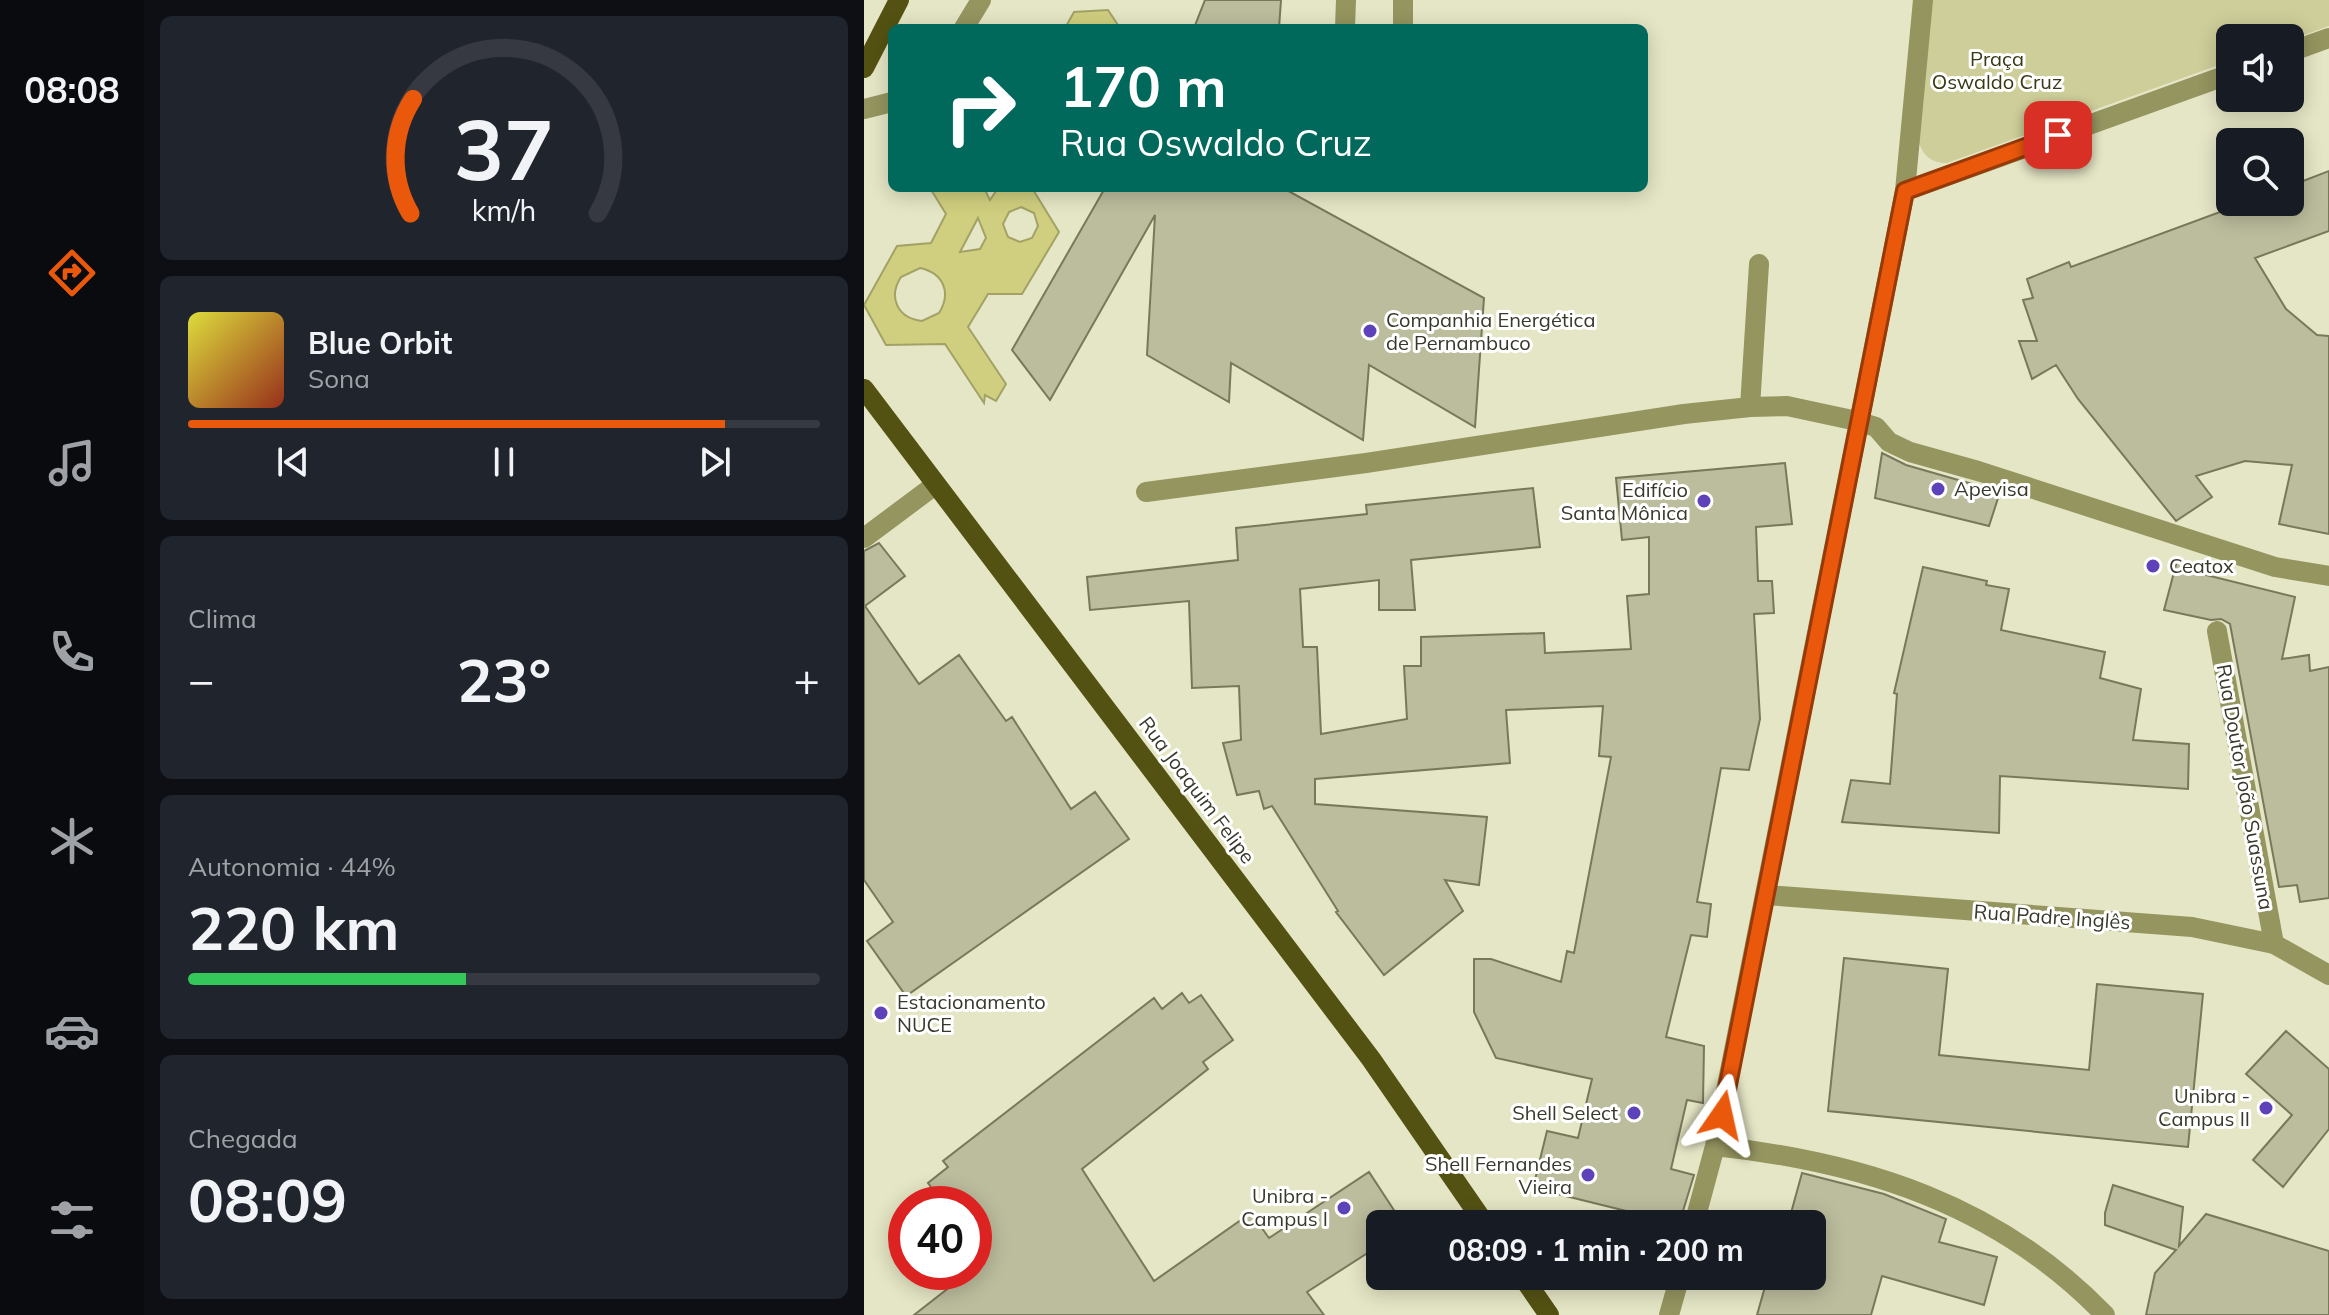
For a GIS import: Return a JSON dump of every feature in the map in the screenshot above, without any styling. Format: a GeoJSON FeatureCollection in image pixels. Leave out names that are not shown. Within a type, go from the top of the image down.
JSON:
{"type":"FeatureCollection","features":[{"type":"Feature","properties":{"kind":"main road"},"geometry":{"type":"LineString","coordinates":[[864,68],[899,0]]}},
{"type":"Feature","properties":{"kind":"main road","name":"Rua Joaquim Felipe"},"geometry":{"type":"LineString","coordinates":[[864,389],[1371,1059],[1475,1210]]}},
{"type":"Feature","properties":{"kind":"main road"},"geometry":{"type":"LineString","coordinates":[[1532,1290],[1549,1315]]}},
{"type":"Feature","properties":{"kind":"street"},"geometry":{"type":"LineString","coordinates":[[966,24],[981,0]]}},
{"type":"Feature","properties":{"kind":"street"},"geometry":{"type":"LineString","coordinates":[[1345,24],[1346,0]]}},
{"type":"Feature","properties":{"kind":"street"},"geometry":{"type":"LineString","coordinates":[[1403,0],[1403,24]]}},
{"type":"Feature","properties":{"kind":"street"},"geometry":{"type":"LineString","coordinates":[[1698,1210],[1715,1146],[1905,191],[1923,0]]}},
{"type":"Feature","properties":{"kind":"street"},"geometry":{"type":"LineString","coordinates":[[2304,47],[2329,38]]}},
{"type":"Feature","properties":{"kind":"street"},"geometry":{"type":"LineString","coordinates":[[1905,191],[2216,79]]}},
{"type":"Feature","properties":{"kind":"street"},"geometry":{"type":"LineString","coordinates":[[864,109],[888,103]]}},
{"type":"Feature","properties":{"kind":"street"},"geometry":{"type":"LineString","coordinates":[[1750,407],[1759,264]]}},
{"type":"Feature","properties":{"kind":"street"},"geometry":{"type":"LineString","coordinates":[[1146,492],[1366,463],[1684,414],[1787,406],[1876,427],[1889,442],[1910,452],[2275,567],[2329,576]]}},
{"type":"Feature","properties":{"kind":"street"},"geometry":{"type":"LineString","coordinates":[[864,538],[935,485]]}},
{"type":"Feature","properties":{"kind":"street","name":"Rua Doutor João Suassuna"},"geometry":{"type":"LineString","coordinates":[[2217,631],[2274,944]]}},
{"type":"Feature","properties":{"kind":"street","name":"Rua Padre Inglês"},"geometry":{"type":"LineString","coordinates":[[1766,895],[2192,927],[2274,944],[2329,975]]}},
{"type":"Feature","properties":{"kind":"street"},"geometry":{"type":"LineString","coordinates":[[1715,1146],[1808,1160],[1890,1180],[1956,1208],[2024,1245],[2076,1285],[2105,1315]]}},
{"type":"Feature","properties":{"kind":"street"},"geometry":{"type":"LineString","coordinates":[[1669,1315],[1676,1290]]}},
{"type":"Feature","properties":{"kind":"green space","name":"Praça Oswaldo Cruz"},"geometry":{"type":"Polygon","coordinates":[[[1929,0],[2329,0],[2329,26],[2304,35],[2304,24],[2216,24],[2216,66],[1947,163],[1928,157],[1918,139],[1929,0]]]}},
{"type":"Feature","properties":{"kind":"shaded area"},"geometry":{"type":"Polygon","coordinates":[[[1108,10],[1117,24],[1067,24],[1074,12],[1108,10]]]}},
{"type":"Feature","properties":{"kind":"shaded area"},"geometry":{"type":"Polygon","coordinates":[[[932,192],[986,192],[990,200],[995,192],[1034,192],[1059,232],[1022,294],[988,294],[968,327],[1006,384],[996,401],[985,395],[984,403],[945,344],[886,345],[864,305],[897,246],[931,243],[946,214],[932,192]],[[1021,207],[1009,212],[1003,224],[1008,237],[1020,242],[1032,238],[1038,226],[1034,213],[1021,207]],[[978,218],[960,252],[980,249],[986,238],[978,218]],[[920,268],[901,277],[895,299],[906,316],[922,321],[939,313],[945,291],[940,279],[920,268]]]}},
{"type":"Feature","properties":{"kind":"building"},"geometry":{"type":"Polygon","coordinates":[[[1205,0],[1281,0],[1279,24],[1196,24],[1205,0]]]}},
{"type":"Feature","properties":{"kind":"building"},"geometry":{"type":"Polygon","coordinates":[[[2329,171],[2329,231],[2255,258],[2286,309],[2317,335],[2329,336],[2329,534],[2279,524],[2292,465],[2245,461],[2196,476],[2212,497],[2176,521],[2078,399],[2056,365],[2032,379],[2019,341],[2037,341],[2023,300],[2033,298],[2027,279],[2069,262],[2071,267],[2216,213],[2216,216],[2304,216],[2304,181],[2329,171]]]}},
{"type":"Feature","properties":{"kind":"building","name":"Companhia Energética de Pernambuco"},"geometry":{"type":"Polygon","coordinates":[[[1103,192],[1290,192],[1484,298],[1475,427],[1369,365],[1363,440],[1231,363],[1229,402],[1147,355],[1155,215],[1050,400],[1012,350],[1103,192]]]}},
{"type":"Feature","properties":{"kind":"building","name":"Apevisa"},"geometry":{"type":"Polygon","coordinates":[[[1882,453],[1906,465],[2000,492],[1989,526],[1875,498],[1882,453]]]}},
{"type":"Feature","properties":{"kind":"building"},"geometry":{"type":"Polygon","coordinates":[[[1785,463],[1792,524],[1756,527],[1758,581],[1772,581],[1774,613],[1754,614],[1760,719],[1749,770],[1721,768],[1697,902],[1711,904],[1707,937],[1691,935],[1666,1037],[1704,1046],[1703,1103],[1687,1100],[1671,1169],[1694,1175],[1683,1210],[1622,1210],[1533,1188],[1547,1131],[1578,1138],[1592,1079],[1496,1058],[1474,1012],[1474,959],[1491,959],[1561,982],[1567,951],[1574,953],[1611,757],[1599,756],[1603,706],[1506,710],[1510,763],[1315,779],[1315,804],[1487,817],[1479,885],[1445,880],[1463,911],[1384,975],[1336,912],[1272,806],[1264,809],[1259,791],[1237,795],[1223,743],[1241,740],[1239,686],[1192,688],[1189,601],[1090,610],[1087,577],[1238,560],[1236,528],[1367,514],[1366,505],[1533,488],[1540,547],[1411,560],[1415,610],[1379,610],[1379,580],[1300,589],[1303,647],[1317,647],[1321,734],[1407,719],[1404,666],[1421,666],[1421,637],[1544,633],[1545,653],[1631,649],[1627,596],[1649,594],[1649,537],[1622,540],[1616,478],[1785,463]]]}},
{"type":"Feature","properties":{"kind":"building"},"geometry":{"type":"Polygon","coordinates":[[[879,543],[905,576],[865,606],[919,684],[959,655],[1006,721],[1012,717],[1071,809],[1095,792],[1129,839],[906,996],[867,941],[893,922],[864,880],[864,551],[879,543]]]}},
{"type":"Feature","properties":{"kind":"building"},"geometry":{"type":"Polygon","coordinates":[[[2177,561],[2203,567],[2202,574],[2295,597],[2282,659],[2309,655],[2310,671],[2329,667],[2329,898],[2300,902],[2297,885],[2279,887],[2230,624],[2221,619],[2211,620],[2164,610],[2177,561]]]}},
{"type":"Feature","properties":{"kind":"building"},"geometry":{"type":"Polygon","coordinates":[[[1923,567],[2009,589],[2001,630],[2105,652],[2100,678],[2141,689],[2133,740],[2189,744],[2188,789],[2000,776],[1999,833],[1842,822],[1851,780],[1890,784],[1897,694],[1894,693],[1923,567]]]}},
{"type":"Feature","properties":{"kind":"building"},"geometry":{"type":"Polygon","coordinates":[[[1844,958],[1948,969],[1939,1055],[2089,1070],[2097,984],[2203,994],[2188,1147],[1828,1111],[1844,958]]]}},
{"type":"Feature","properties":{"kind":"building"},"geometry":{"type":"Polygon","coordinates":[[[1182,993],[1189,1003],[1201,995],[1233,1040],[1203,1062],[1208,1069],[1082,1169],[1154,1281],[1251,1213],[1269,1238],[1369,1172],[1394,1210],[1366,1210],[1366,1254],[1307,1292],[1324,1315],[914,1315],[946,1290],[992,1290],[992,1186],[930,1186],[928,1183],[948,1167],[943,1161],[1154,998],[1162,1009],[1182,993]]]}},
{"type":"Feature","properties":{"kind":"building"},"geometry":{"type":"Polygon","coordinates":[[[2286,1031],[2329,1069],[2329,1129],[2283,1187],[2253,1160],[2292,1115],[2246,1074],[2286,1031]]]}},
{"type":"Feature","properties":{"kind":"building"},"geometry":{"type":"Polygon","coordinates":[[[1802,1173],[1884,1194],[1946,1219],[1939,1242],[1997,1257],[1984,1305],[1882,1276],[1871,1315],[1757,1315],[1764,1290],[1826,1290],[1826,1210],[1792,1210],[1802,1173]]]}},
{"type":"Feature","properties":{"kind":"building"},"geometry":{"type":"Polygon","coordinates":[[[2113,1185],[2183,1207],[2179,1246],[2206,1214],[2329,1251],[2329,1315],[2146,1315],[2155,1273],[2176,1250],[2105,1225],[2113,1185]]]}},
{"type":"Feature","properties":{"kind":"place","name":"Companhia Energética de Pernambuco"},"geometry":{"type":"Point","coordinates":[1370,331]}},
{"type":"Feature","properties":{"kind":"place","name":"Apevisa"},"geometry":{"type":"Point","coordinates":[1938,489]}},
{"type":"Feature","properties":{"kind":"place","name":"Edifício Santa Mônica"},"geometry":{"type":"Point","coordinates":[1704,501]}},
{"type":"Feature","properties":{"kind":"place","name":"Ceatox"},"geometry":{"type":"Point","coordinates":[2153,566]}},
{"type":"Feature","properties":{"kind":"place","name":"Estacionamento NUCE"},"geometry":{"type":"Point","coordinates":[881,1013]}},
{"type":"Feature","properties":{"kind":"place","name":"Unibra - Campus II"},"geometry":{"type":"Point","coordinates":[2266,1108]}},
{"type":"Feature","properties":{"kind":"place","name":"Shell Select"},"geometry":{"type":"Point","coordinates":[1634,1113]}},
{"type":"Feature","properties":{"kind":"place","name":"Shell Fernandes Vieira"},"geometry":{"type":"Point","coordinates":[1588,1175]}},
{"type":"Feature","properties":{"kind":"place","name":"Unibra - Campus I"},"geometry":{"type":"Point","coordinates":[1344,1208]}},
{"type":"Feature","properties":{"kind":"route"},"geometry":{"type":"LineString","coordinates":[[1722,1115],[1857,421],[1905,191],[2058,135]]}}]}
